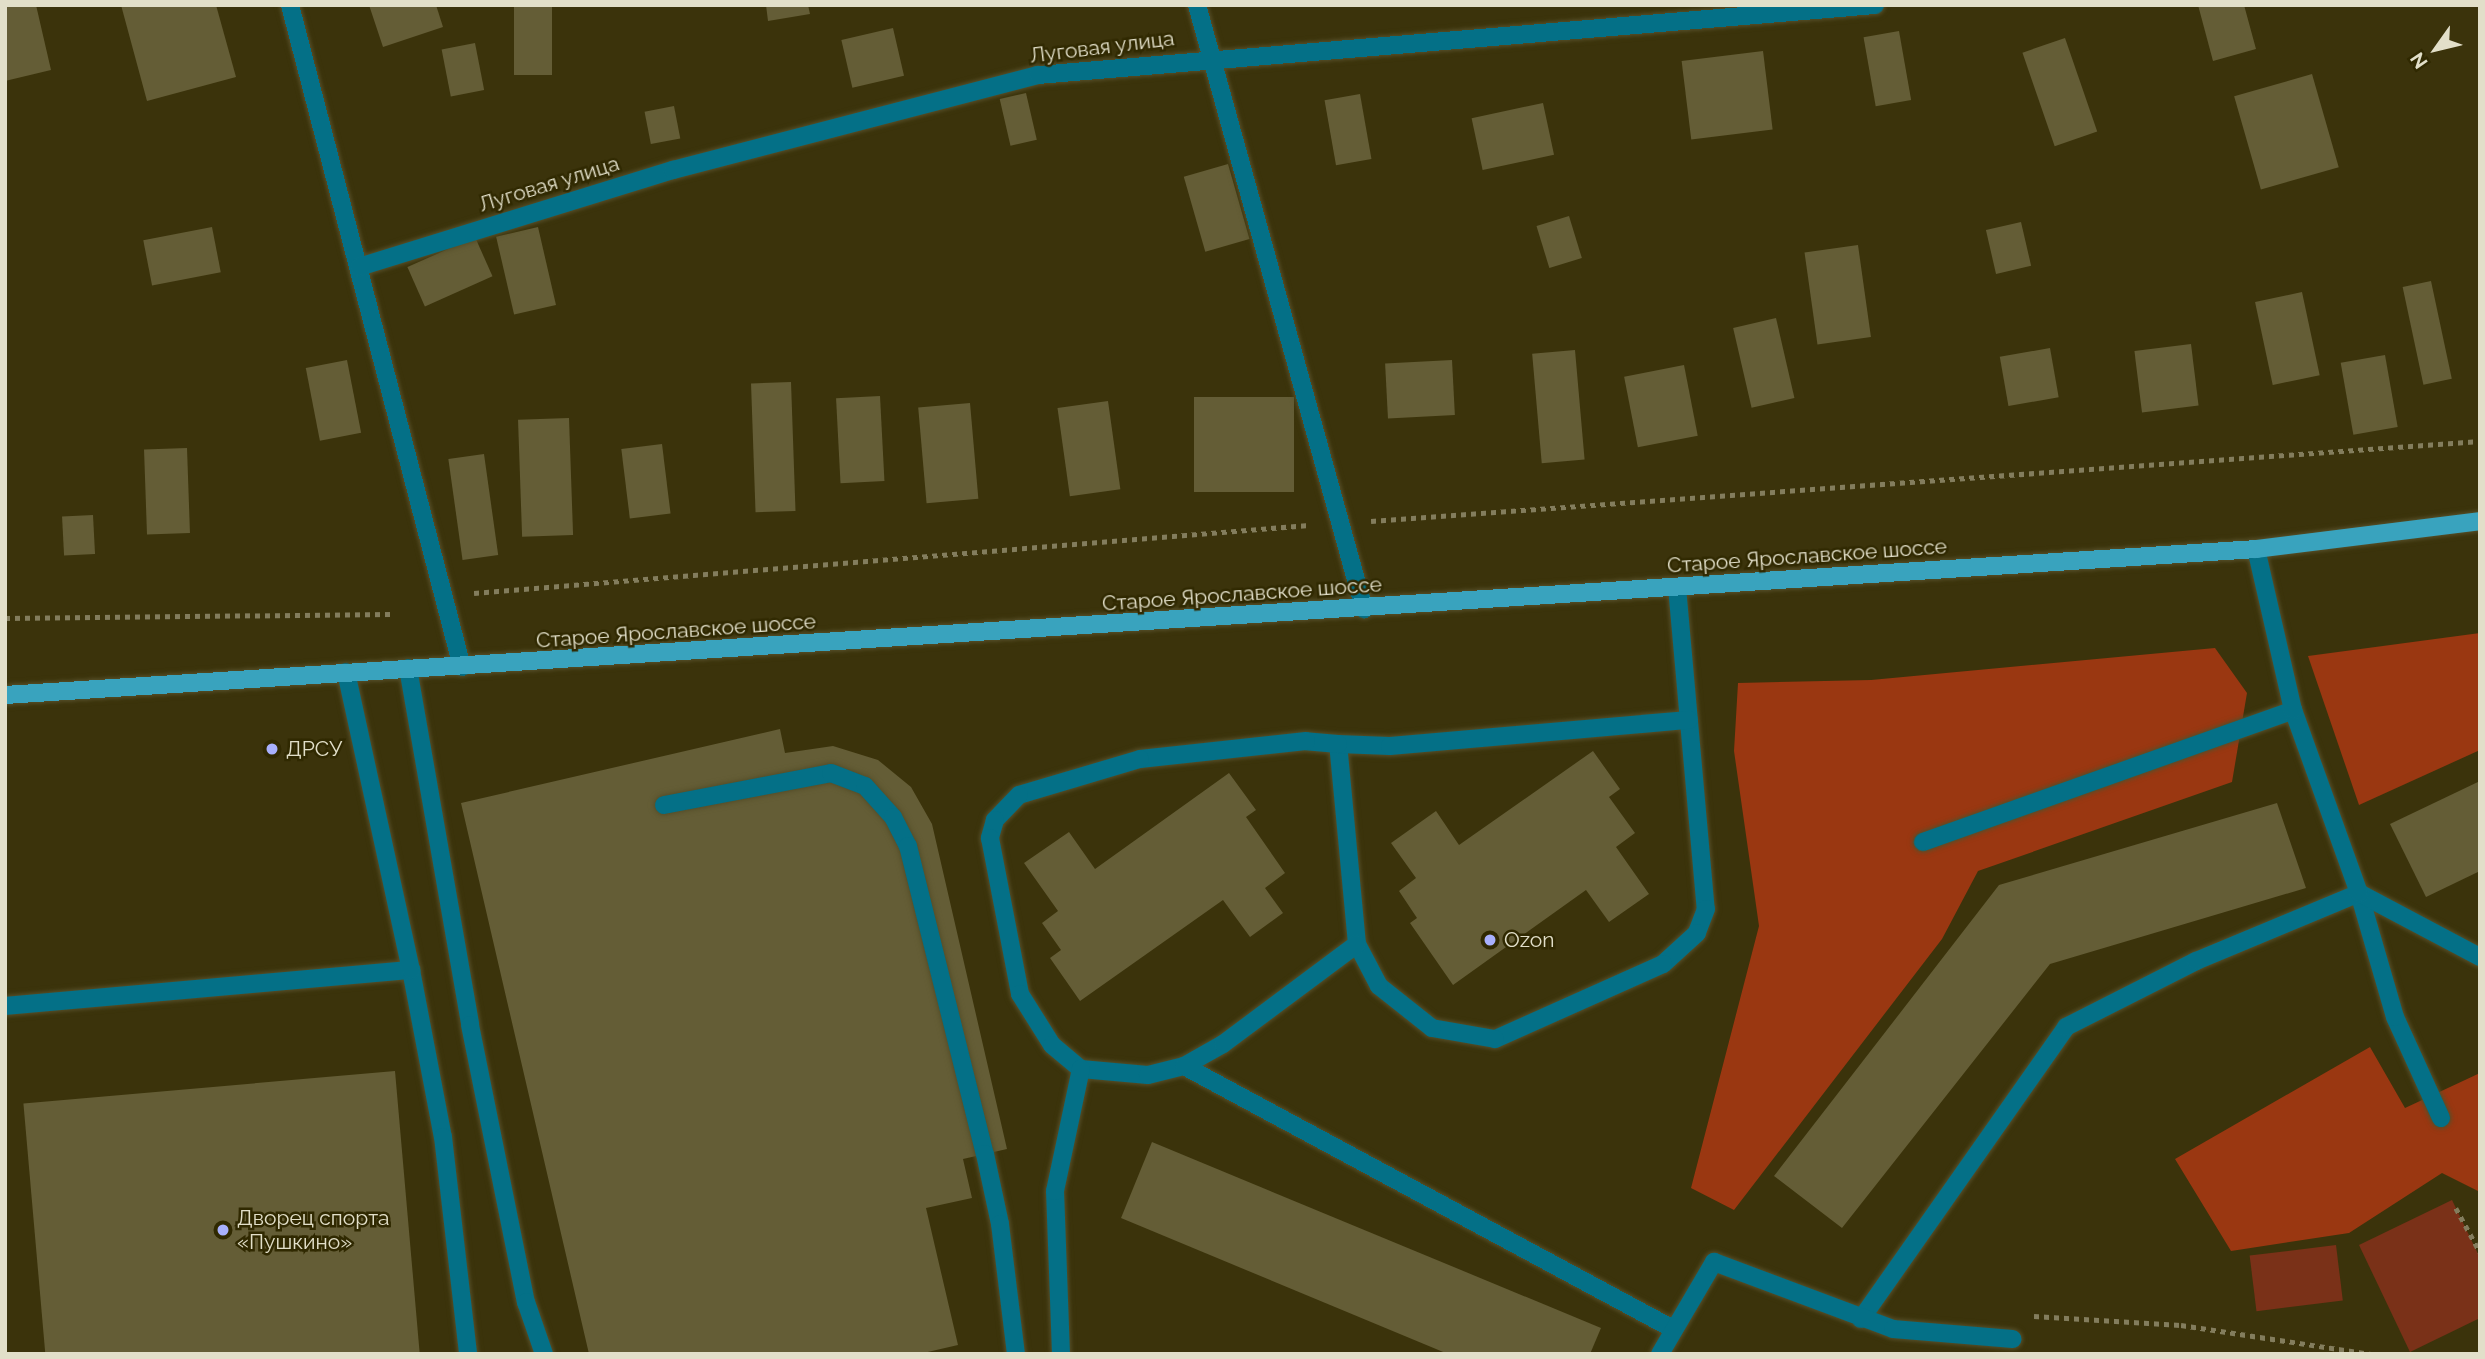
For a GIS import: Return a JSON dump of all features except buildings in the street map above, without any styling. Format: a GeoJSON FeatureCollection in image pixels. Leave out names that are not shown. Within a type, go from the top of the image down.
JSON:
{"type":"FeatureCollection","features":[{"type":"Feature","properties":{"kind":"main road","name":"Старое Ярославское шоссе"},"geometry":{"type":"LineString","coordinates":[[5,695],[1364,609],[2256,548],[2480,521]]}},
{"type":"Feature","properties":{"kind":"street"},"geometry":{"type":"LineString","coordinates":[[290,5],[447,595],[462,667]]}},
{"type":"Feature","properties":{"kind":"street"},"geometry":{"type":"LineString","coordinates":[[1198,5],[1344,523],[1364,609]]}},
{"type":"Feature","properties":{"kind":"street","name":"Луговая улица"},"geometry":{"type":"LineString","coordinates":[[359,267],[673,170],[1038,75],[1212,58],[1875,5]]}},
{"type":"Feature","properties":{"kind":"street"},"geometry":{"type":"LineString","coordinates":[[2256,548],[2293,710],[2359,893],[2395,1017],[2441,1118]]}},
{"type":"Feature","properties":{"kind":"street"},"geometry":{"type":"LineString","coordinates":[[1338,744],[1357,944],[1379,986],[1404,1011],[1432,1028],[1495,1039],[1685,950],[1706,909],[1677,587]]}},
{"type":"Feature","properties":{"kind":"street"},"geometry":{"type":"LineString","coordinates":[[408,668],[470,1025],[526,1302],[544,1354]]}},
{"type":"Feature","properties":{"kind":"street"},"geometry":{"type":"LineString","coordinates":[[346,672],[411,970],[443,1137],[468,1354]]}},
{"type":"Feature","properties":{"kind":"street"},"geometry":{"type":"LineString","coordinates":[[1923,842],[2293,710]]}},
{"type":"Feature","properties":{"kind":"street"},"geometry":{"type":"LineString","coordinates":[[1357,944],[1223,1044],[1184,1066],[1147,1075],[1081,1069],[1052,1045],[1020,995],[990,838],[1004,806],[1019,795],[1162,755],[1306,741],[1390,746],[1689,720]]}},
{"type":"Feature","properties":{"kind":"street"},"geometry":{"type":"LineString","coordinates":[[664,805],[831,773],[865,786],[893,817],[908,846],[985,1154],[1000,1224],[1016,1354]]}},
{"type":"Feature","properties":{"kind":"street"},"geometry":{"type":"LineString","coordinates":[[2359,893],[2480,957]]}},
{"type":"Feature","properties":{"kind":"street"},"geometry":{"type":"LineString","coordinates":[[1861,1319],[2066,1027],[2196,961],[2359,893]]}},
{"type":"Feature","properties":{"kind":"street"},"geometry":{"type":"LineString","coordinates":[[5,1006],[411,970]]}},
{"type":"Feature","properties":{"kind":"street"},"geometry":{"type":"LineString","coordinates":[[1184,1066],[1673,1329]]}},
{"type":"Feature","properties":{"kind":"street"},"geometry":{"type":"LineString","coordinates":[[1061,1354],[1055,1191],[1081,1069]]}},
{"type":"Feature","properties":{"kind":"street"},"geometry":{"type":"LineString","coordinates":[[1660,1354],[1714,1262],[1893,1329],[2013,1339]]}},
{"type":"Feature","properties":{"kind":"path"},"geometry":{"type":"LineString","coordinates":[[447,595],[1344,523],[2480,441]]}},
{"type":"Feature","properties":{"kind":"path"},"geometry":{"type":"LineString","coordinates":[[5,618],[391,614]]}},
{"type":"Feature","properties":{"kind":"path"},"geometry":{"type":"LineString","coordinates":[[2456,1208],[2480,1252]]}},
{"type":"Feature","properties":{"kind":"path"},"geometry":{"type":"LineString","coordinates":[[2030,1316],[2181,1325],[2371,1354]]}},
{"type":"Feature","properties":{"kind":"shaded area"},"geometry":{"type":"Polygon","coordinates":[[[2480,633],[2480,750],[2359,805],[2308,656],[2480,633]]]}},
{"type":"Feature","properties":{"kind":"shaded area"},"geometry":{"type":"Polygon","coordinates":[[[2215,648],[2247,693],[2232,782],[1978,871],[1942,939],[1734,1210],[1691,1188],[1759,926],[1734,751],[1738,683],[1871,680],[2215,648]]]}},
{"type":"Feature","properties":{"kind":"shaded area"},"geometry":{"type":"Polygon","coordinates":[[[2370,1047],[2405,1108],[2480,1073],[2480,1192],[2442,1173],[2349,1233],[2231,1251],[2175,1159],[2370,1047]]]}},
{"type":"Feature","properties":{"kind":"shaded area"},"geometry":{"type":"Polygon","coordinates":[[[2452,1200],[2480,1258],[2480,1318],[2410,1352],[2359,1245],[2452,1200]]]}},
{"type":"Feature","properties":{"kind":"shaded area"},"geometry":{"type":"Polygon","coordinates":[[[2336,1245],[2343,1301],[2256,1311],[2250,1256],[2336,1245]]]}},
{"type":"Feature","properties":{"kind":"place","name":"ДРСУ"},"geometry":{"type":"Point","coordinates":[272,749]}},
{"type":"Feature","properties":{"kind":"place","name":"Ozon"},"geometry":{"type":"Point","coordinates":[1490,940]}},
{"type":"Feature","properties":{"kind":"place","name":"Дворец спорта «Пушкино»"},"geometry":{"type":"Point","coordinates":[223,1230]}}]}
